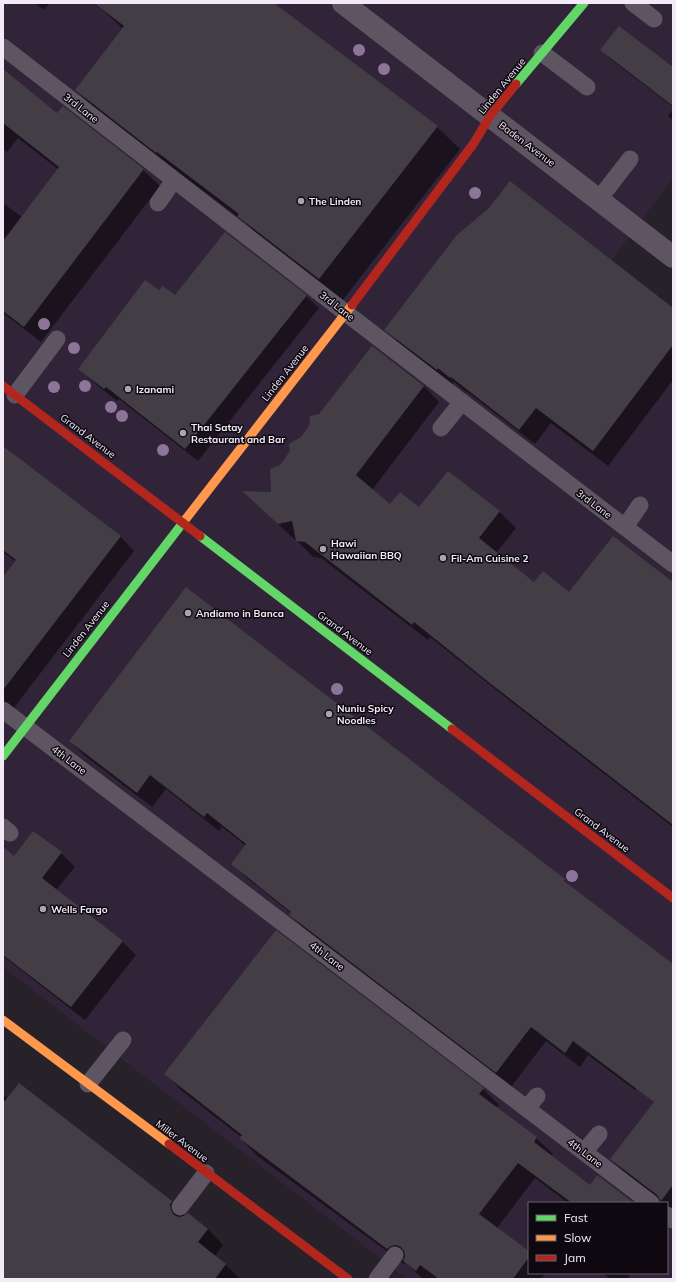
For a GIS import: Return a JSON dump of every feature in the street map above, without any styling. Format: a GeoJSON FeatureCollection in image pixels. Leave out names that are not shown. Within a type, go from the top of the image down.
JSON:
{"type":"FeatureCollection","features":[{"type":"Feature","properties":{"kind":"street","name":"Baden Avenue"},"geometry":{"type":"LineString","coordinates":[[343,3],[673,257]]}},
{"type":"Feature","properties":{"kind":"street","name":"Linden Avenue"},"geometry":{"type":"LineString","coordinates":[[3,756],[183,522],[346,314],[474,143],[490,116],[584,3]]}},
{"type":"Feature","properties":{"kind":"street","name":"Grand Avenue"},"geometry":{"type":"LineString","coordinates":[[9,390],[673,898]]}},
{"type":"Feature","properties":{"kind":"street","name":"Miller Avenue"},"geometry":{"type":"LineString","coordinates":[[3,1020],[348,1279]]}},
{"type":"Feature","properties":{"kind":"lane"},"geometry":{"type":"LineString","coordinates":[[633,3],[654,19]]}},
{"type":"Feature","properties":{"kind":"lane","name":"3rd Lane"},"geometry":{"type":"LineString","coordinates":[[3,47],[85,104],[174,180],[346,314],[673,564]]}},
{"type":"Feature","properties":{"kind":"lane"},"geometry":{"type":"LineString","coordinates":[[542,53],[587,87]]}},
{"type":"Feature","properties":{"kind":"lane"},"geometry":{"type":"LineString","coordinates":[[598,199],[630,159]]}},
{"type":"Feature","properties":{"kind":"lane"},"geometry":{"type":"LineString","coordinates":[[158,203],[174,180]]}},
{"type":"Feature","properties":{"kind":"lane"},"geometry":{"type":"LineString","coordinates":[[9,390],[57,338]]}},
{"type":"Feature","properties":{"kind":"lane"},"geometry":{"type":"LineString","coordinates":[[441,428],[462,402]]}},
{"type":"Feature","properties":{"kind":"lane"},"geometry":{"type":"LineString","coordinates":[[625,527],[640,505]]}},
{"type":"Feature","properties":{"kind":"lane","name":"4th Lane"},"geometry":{"type":"LineString","coordinates":[[3,710],[532,1102],[584,1152],[650,1202]]}},
{"type":"Feature","properties":{"kind":"lane"},"geometry":{"type":"LineString","coordinates":[[88,1084],[123,1040]]}},
{"type":"Feature","properties":{"kind":"lane"},"geometry":{"type":"LineString","coordinates":[[584,1152],[599,1134]]}},
{"type":"Feature","properties":{"kind":"lane"},"geometry":{"type":"LineString","coordinates":[[180,1207],[206,1173]]}},
{"type":"Feature","properties":{"kind":"lane"},"geometry":{"type":"LineString","coordinates":[[377,1279],[395,1255]]}},
{"type":"Feature","properties":{"kind":"shaded area"},"geometry":{"type":"Polygon","coordinates":[[[3,3],[673,3],[673,178],[612,260],[673,308],[673,1279],[407,1279],[3,967],[3,3]]]}},
{"type":"Feature","properties":{"kind":"building","name":"The Linden"},"geometry":{"type":"Polygon","coordinates":[[[94,3],[274,3],[438,126],[319,279],[237,216],[239,214],[157,152],[156,153],[75,90],[124,26],[94,3]]]}},
{"type":"Feature","properties":{"kind":"building"},"geometry":{"type":"Polygon","coordinates":[[[619,26],[673,67],[673,106],[600,50],[619,26]]]}},
{"type":"Feature","properties":{"kind":"building"},"geometry":{"type":"Polygon","coordinates":[[[3,69],[57,113],[63,106],[144,169],[24,327],[3,311],[3,241],[59,167],[3,123],[3,69]]]}},
{"type":"Feature","properties":{"kind":"building"},"geometry":{"type":"Polygon","coordinates":[[[510,181],[673,308],[673,345],[593,451],[536,408],[519,430],[451,377],[450,378],[438,368],[437,370],[384,330],[456,236],[489,208],[510,181]]]}},
{"type":"Feature","properties":{"kind":"building"},"geometry":{"type":"Polygon","coordinates":[[[225,232],[307,295],[185,449],[106,387],[104,389],[78,369],[145,280],[159,290],[163,286],[175,295],[225,232]]]}},
{"type":"Feature","properties":{"kind":"building"},"geometry":{"type":"Polygon","coordinates":[[[372,346],[424,386],[356,475],[390,504],[400,492],[419,507],[448,471],[500,511],[479,538],[534,582],[543,571],[569,592],[613,536],[673,582],[673,825],[491,684],[414,622],[412,625],[305,542],[296,541],[292,521],[278,524],[242,491],[271,492],[270,469],[280,465],[290,451],[289,444],[301,437],[309,426],[310,416],[319,414],[372,346]]]}},
{"type":"Feature","properties":{"kind":"building"},"geometry":{"type":"Polygon","coordinates":[[[3,446],[121,536],[3,690],[3,577],[16,560],[3,550],[3,446]]]}},
{"type":"Feature","properties":{"kind":"building"},"geometry":{"type":"Polygon","coordinates":[[[186,587],[673,964],[673,1185],[661,1201],[657,1195],[610,1159],[654,1102],[573,1041],[565,1053],[531,1027],[496,1073],[289,915],[291,912],[231,864],[246,844],[207,813],[204,817],[150,775],[137,793],[69,741],[186,587]]]}},
{"type":"Feature","properties":{"kind":"building","name":"Wells Fargo"},"geometry":{"type":"Polygon","coordinates":[[[33,831],[62,852],[42,878],[123,941],[71,1007],[3,955],[3,847],[14,856],[33,831]]]}},
{"type":"Feature","properties":{"kind":"building"},"geometry":{"type":"Polygon","coordinates":[[[276,930],[484,1088],[479,1094],[537,1137],[534,1142],[590,1185],[597,1175],[633,1202],[571,1202],[518,1163],[479,1214],[528,1250],[528,1258],[513,1279],[439,1279],[420,1265],[416,1271],[403,1261],[405,1256],[401,1247],[396,1245],[387,1249],[239,1138],[242,1135],[164,1074],[276,930]]]}},
{"type":"Feature","properties":{"kind":"building"},"geometry":{"type":"Polygon","coordinates":[[[19,1083],[172,1201],[170,1205],[174,1215],[179,1217],[188,1213],[208,1229],[198,1242],[226,1264],[215,1279],[3,1279],[3,1103],[19,1083]]]}},
{"type":"Feature","properties":{"kind":"traffic: fast"},"geometry":{"type":"LineString","coordinates":[[516,84],[584,3]]}},
{"type":"Feature","properties":{"kind":"traffic: fast"},"geometry":{"type":"LineString","coordinates":[[3,756],[185,520]]}},
{"type":"Feature","properties":{"kind":"traffic: fast"},"geometry":{"type":"LineString","coordinates":[[200,536],[452,729]]}},
{"type":"Feature","properties":{"kind":"traffic: slow"},"geometry":{"type":"LineString","coordinates":[[185,520],[352,305]]}},
{"type":"Feature","properties":{"kind":"traffic: slow"},"geometry":{"type":"LineString","coordinates":[[3,1020],[169,1144]]}},
{"type":"Feature","properties":{"kind":"traffic: jam"},"geometry":{"type":"LineString","coordinates":[[352,305],[474,143],[490,116],[516,84]]}},
{"type":"Feature","properties":{"kind":"traffic: jam"},"geometry":{"type":"LineString","coordinates":[[3,386],[200,536]]}},
{"type":"Feature","properties":{"kind":"traffic: jam"},"geometry":{"type":"LineString","coordinates":[[452,729],[673,898]]}},
{"type":"Feature","properties":{"kind":"traffic: jam"},"geometry":{"type":"LineString","coordinates":[[169,1144],[348,1279]]}},
{"type":"Feature","properties":{"kind":"place","name":"The Linden"},"geometry":{"type":"Point","coordinates":[301,201]}},
{"type":"Feature","properties":{"kind":"place","name":"Izanami"},"geometry":{"type":"Point","coordinates":[128,389]}},
{"type":"Feature","properties":{"kind":"place","name":"Thai Satay Restaurant and Bar"},"geometry":{"type":"Point","coordinates":[183,433]}},
{"type":"Feature","properties":{"kind":"place","name":"Hawi Hawaiian BBQ"},"geometry":{"type":"Point","coordinates":[323,549]}},
{"type":"Feature","properties":{"kind":"place","name":"Fil-Am Cuisine 2"},"geometry":{"type":"Point","coordinates":[443,558]}},
{"type":"Feature","properties":{"kind":"place","name":"Andiamo in Banca"},"geometry":{"type":"Point","coordinates":[188,613]}},
{"type":"Feature","properties":{"kind":"place","name":"Nuniu Spicy Noodles"},"geometry":{"type":"Point","coordinates":[329,714]}},
{"type":"Feature","properties":{"kind":"place","name":"Wells Fargo"},"geometry":{"type":"Point","coordinates":[43,909]}}]}
